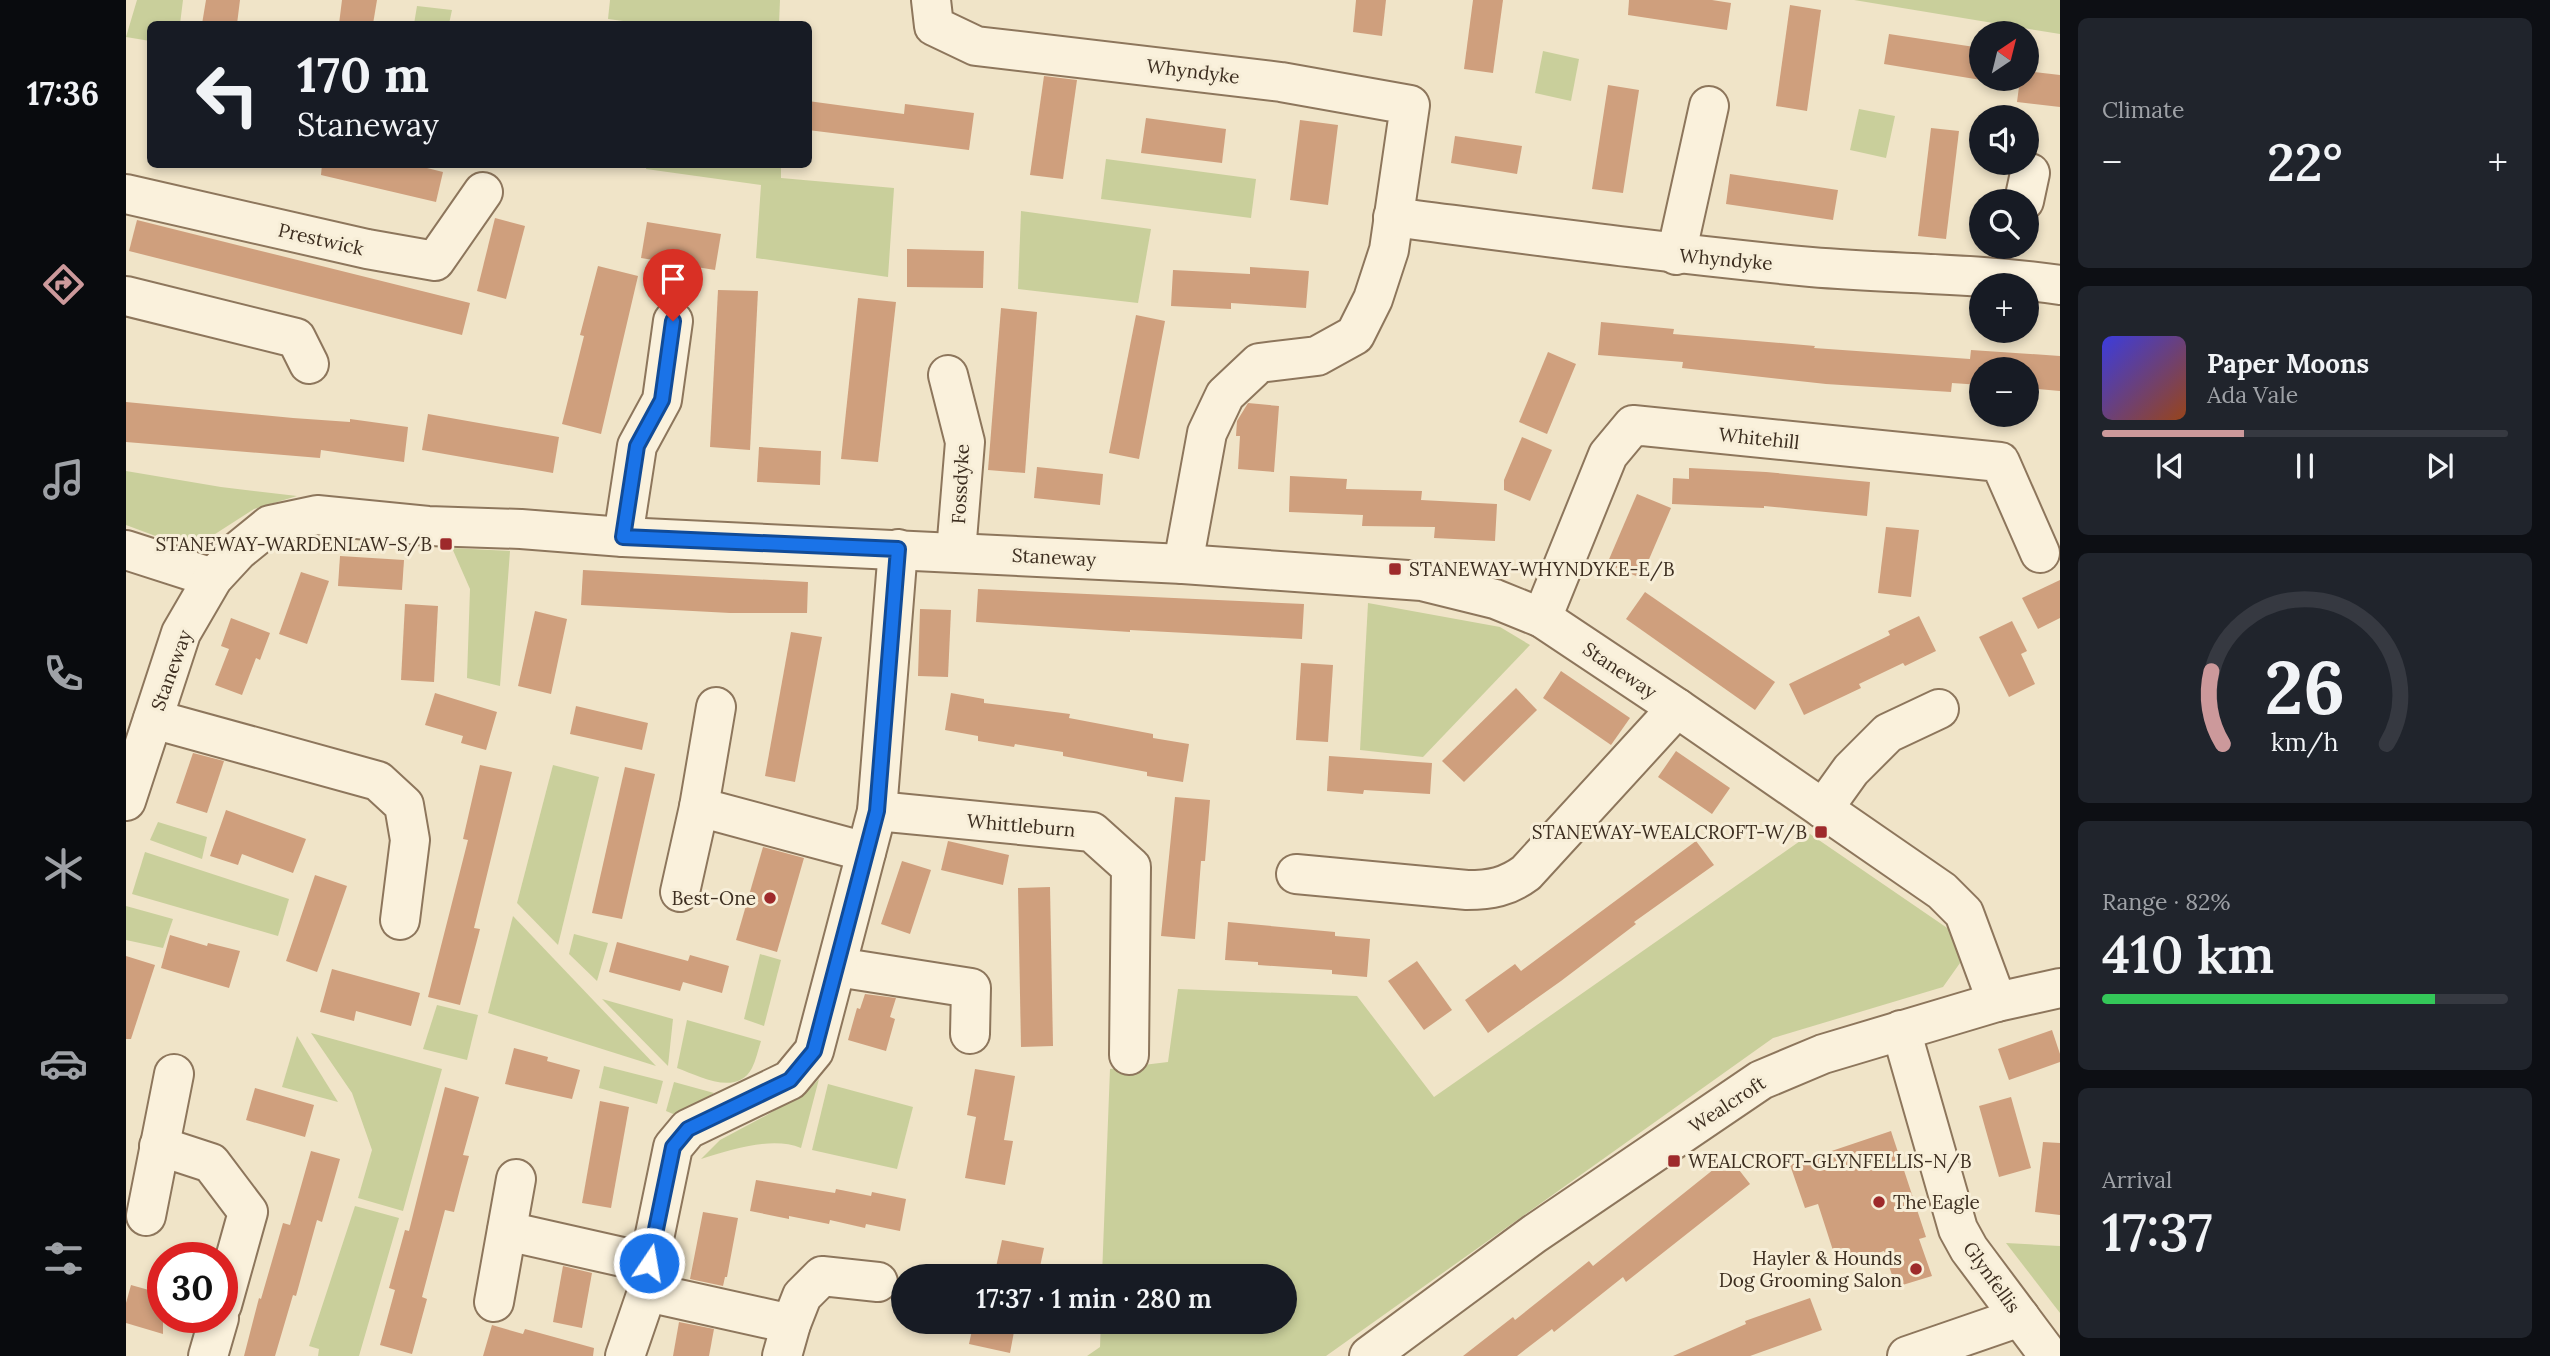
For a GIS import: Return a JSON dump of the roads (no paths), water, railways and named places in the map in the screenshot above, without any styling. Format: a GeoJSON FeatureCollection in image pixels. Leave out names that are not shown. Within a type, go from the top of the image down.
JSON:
{"type":"FeatureCollection","features":[{"type":"Feature","properties":{"kind":"street","name":"Whyndyke"},"geometry":{"type":"LineString","coordinates":[[931,0],[934,26],[976,47],[1268,81],[1410,105],[1389,250],[1373,299],[1355,335],[1317,356],[1259,363],[1225,395],[1206,433],[1183,564]]}},
{"type":"Feature","properties":{"kind":"street"},"geometry":{"type":"LineString","coordinates":[[1676,255],[1709,106]]}},
{"type":"Feature","properties":{"kind":"street","name":"Prestwick"},"geometry":{"type":"LineString","coordinates":[[126,194],[368,249],[435,261],[483,192]]}},
{"type":"Feature","properties":{"kind":"street","name":"Whyndyke"},"geometry":{"type":"LineString","coordinates":[[1393,217],[1676,255],[1880,273],[2010,262],[2060,285]]}},
{"type":"Feature","properties":{"kind":"street"},"geometry":{"type":"LineString","coordinates":[[126,296],[296,338],[309,364]]}},
{"type":"Feature","properties":{"kind":"street"},"geometry":{"type":"LineString","coordinates":[[623,537],[637,446],[662,400],[673,321]]}},
{"type":"Feature","properties":{"kind":"street","name":"Fossdyke"},"geometry":{"type":"LineString","coordinates":[[948,375],[965,442],[956,552]]}},
{"type":"Feature","properties":{"kind":"street","name":"Whitehill"},"geometry":{"type":"LineString","coordinates":[[1542,618],[1608,455],[1633,425],[2000,462],[2040,553]]}},
{"type":"Feature","properties":{"kind":"street","name":"Staneway"},"geometry":{"type":"LineString","coordinates":[[126,801],[181,633],[213,578],[238,551],[270,525],[317,515],[428,526],[1183,564],[1422,582],[1495,598],[1542,618],[1942,891],[1964,913],[1979,946],[1997,1002]]}},
{"type":"Feature","properties":{"kind":"street"},"geometry":{"type":"LineString","coordinates":[[625,1356],[648,1277],[673,1147],[688,1129],[790,1080],[814,1051],[877,811],[898,549]]}},
{"type":"Feature","properties":{"kind":"street"},"geometry":{"type":"LineString","coordinates":[[126,550],[213,578]]}},
{"type":"Feature","properties":{"kind":"street"},"geometry":{"type":"LineString","coordinates":[[680,892],[699,807],[716,706]]}},
{"type":"Feature","properties":{"kind":"street"},"geometry":{"type":"LineString","coordinates":[[1296,874],[1467,890],[1487,890],[1511,885],[1527,873],[1677,708]]}},
{"type":"Feature","properties":{"kind":"street"},"geometry":{"type":"LineString","coordinates":[[1823,809],[1851,770],[1888,733],[1939,709]]}},
{"type":"Feature","properties":{"kind":"street"},"geometry":{"type":"LineString","coordinates":[[153,719],[378,781],[404,805],[410,840],[400,920]]}},
{"type":"Feature","properties":{"kind":"street"},"geometry":{"type":"LineString","coordinates":[[699,807],[866,852]]}},
{"type":"Feature","properties":{"kind":"street","name":"Whittleburn"},"geometry":{"type":"LineString","coordinates":[[877,811],[1092,832],[1131,867],[1129,1055]]}},
{"type":"Feature","properties":{"kind":"street"},"geometry":{"type":"LineString","coordinates":[[837,967],[971,988],[970,1034]]}},
{"type":"Feature","properties":{"kind":"street","name":"Wealcroft"},"geometry":{"type":"LineString","coordinates":[[1369,1356],[1534,1234],[1760,1080],[1823,1054],[1901,1030],[1997,1002],[2060,988]]}},
{"type":"Feature","properties":{"kind":"street","name":"Glynfellis"},"geometry":{"type":"LineString","coordinates":[[1901,1030],[1958,1229],[1969,1249],[2049,1356]]}},
{"type":"Feature","properties":{"kind":"street"},"geometry":{"type":"LineString","coordinates":[[146,1216],[174,1074]]}},
{"type":"Feature","properties":{"kind":"street"},"geometry":{"type":"LineString","coordinates":[[159,1146],[211,1163],[248,1212],[238,1248]]}},
{"type":"Feature","properties":{"kind":"street"},"geometry":{"type":"LineString","coordinates":[[494,1302],[516,1179]]}},
{"type":"Feature","properties":{"kind":"street"},"geometry":{"type":"LineString","coordinates":[[507,1231],[648,1277],[786,1340],[802,1296],[822,1276],[877,1282]]}},
{"type":"Feature","properties":{"kind":"street"},"geometry":{"type":"LineString","coordinates":[[1907,1356],[2020,1317]]}},
{"type":"Feature","properties":{"kind":"street"},"geometry":{"type":"LineString","coordinates":[[208,1356],[215,1333]]}},
{"type":"Feature","properties":{"kind":"place","name":"STANEWAY-WARDENLAW-S/B"},"geometry":{"type":"Point","coordinates":[446,544]}},
{"type":"Feature","properties":{"kind":"place","name":"STANEWAY-WHYNDYKE-E/B"},"geometry":{"type":"Point","coordinates":[1395,569]}},
{"type":"Feature","properties":{"kind":"place","name":"STANEWAY-WEALCROFT-W/B"},"geometry":{"type":"Point","coordinates":[1821,832]}},
{"type":"Feature","properties":{"kind":"place","name":"Best-One"},"geometry":{"type":"Point","coordinates":[770,898]}},
{"type":"Feature","properties":{"kind":"place","name":"WEALCROFT-GLYNFELLIS-N/B"},"geometry":{"type":"Point","coordinates":[1674,1161]}},
{"type":"Feature","properties":{"kind":"place","name":"The Eagle"},"geometry":{"type":"Point","coordinates":[1879,1202]}},
{"type":"Feature","properties":{"kind":"place","name":"Hayler & Hounds Dog Grooming Salon"},"geometry":{"type":"Point","coordinates":[1916,1269]}}]}
